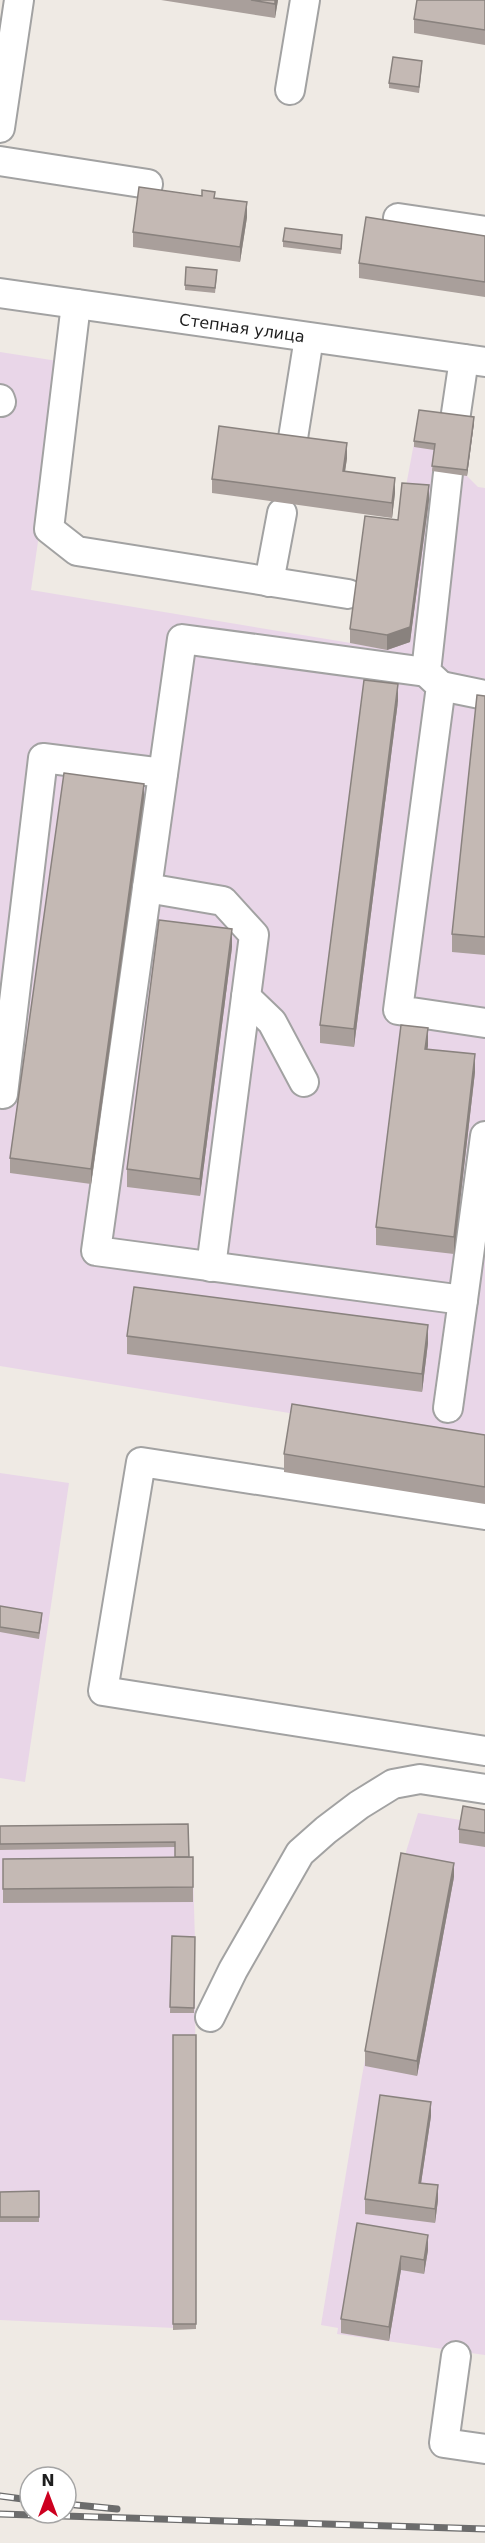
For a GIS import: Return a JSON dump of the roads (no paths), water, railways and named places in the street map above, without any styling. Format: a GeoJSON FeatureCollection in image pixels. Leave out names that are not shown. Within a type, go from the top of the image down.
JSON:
{"type":"FeatureCollection","features":[{"type":"Feature","properties":{"kind":"street"},"geometry":{"type":"LineString","coordinates":[[0,128],[19,0]]}},
{"type":"Feature","properties":{"kind":"street"},"geometry":{"type":"LineString","coordinates":[[290,90],[305,0]]}},
{"type":"Feature","properties":{"kind":"street"},"geometry":{"type":"LineString","coordinates":[[0,161],[148,184]]}},
{"type":"Feature","properties":{"kind":"street"},"geometry":{"type":"LineString","coordinates":[[398,218],[485,231]]}},
{"type":"Feature","properties":{"kind":"street","name":"Степная улица"},"geometry":{"type":"LineString","coordinates":[[0,293],[475,360]]}},
{"type":"Feature","properties":{"kind":"street"},"geometry":{"type":"LineString","coordinates":[[76,304],[49,529],[77,551],[348,594]]}},
{"type":"Feature","properties":{"kind":"street"},"geometry":{"type":"LineString","coordinates":[[309,338],[282,436],[324,442]]}},
{"type":"Feature","properties":{"kind":"street"},"geometry":{"type":"LineString","coordinates":[[454,420],[475,360]]}},
{"type":"Feature","properties":{"kind":"street"},"geometry":{"type":"LineString","coordinates":[[447,473],[434,679],[398,1010],[485,1023]]}},
{"type":"Feature","properties":{"kind":"street"},"geometry":{"type":"LineString","coordinates":[[269,582],[282,513]]}},
{"type":"Feature","properties":{"kind":"street"},"geometry":{"type":"LineString","coordinates":[[463,1300],[96,1251],[182,639],[434,679],[485,695]]}},
{"type":"Feature","properties":{"kind":"street"},"geometry":{"type":"LineString","coordinates":[[3,1094],[43,758],[164,773]]}},
{"type":"Feature","properties":{"kind":"street"},"geometry":{"type":"LineString","coordinates":[[147,888],[223,901],[254,935],[211,1266]]}},
{"type":"Feature","properties":{"kind":"street"},"geometry":{"type":"LineString","coordinates":[[246,997],[272,1022],[304,1082]]}},
{"type":"Feature","properties":{"kind":"street"},"geometry":{"type":"LineString","coordinates":[[448,1408],[485,1136]]}},
{"type":"Feature","properties":{"kind":"street"},"geometry":{"type":"LineString","coordinates":[[485,1515],[141,1462],[103,1692],[485,1751]]}},
{"type":"Feature","properties":{"kind":"street"},"geometry":{"type":"LineString","coordinates":[[210,2017],[233,1970],[300,1853],[326,1830],[359,1805],[393,1784],[420,1779],[485,1789]]}},
{"type":"Feature","properties":{"kind":"street"},"geometry":{"type":"LineString","coordinates":[[456,2356],[444,2443],[485,2449]]}},
{"type":"Feature","properties":{"kind":"railway"},"geometry":{"type":"LineString","coordinates":[[0,2496],[18,2498]]}},
{"type":"Feature","properties":{"kind":"railway"},"geometry":{"type":"LineString","coordinates":[[78,2505],[117,2509]]}},
{"type":"Feature","properties":{"kind":"railway"},"geometry":{"type":"LineString","coordinates":[[0,2514],[485,2529]]}}]}
